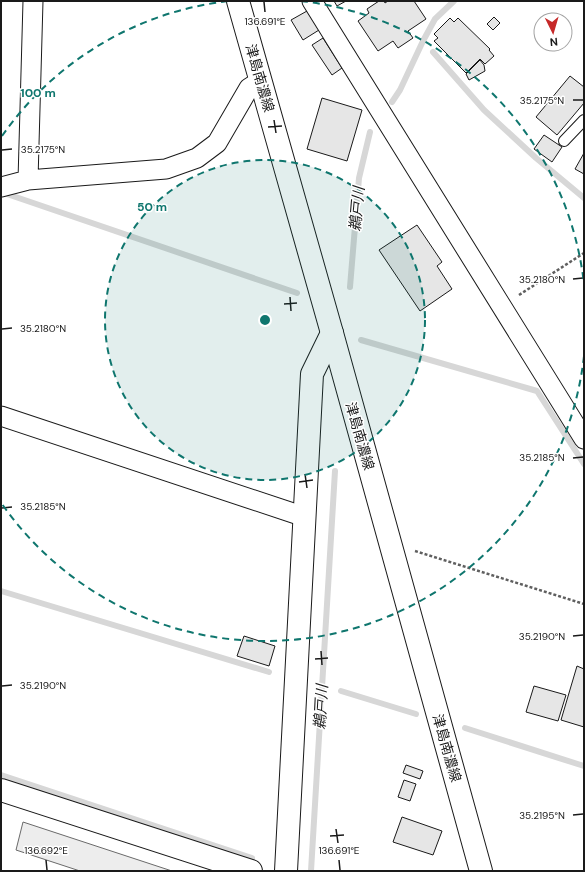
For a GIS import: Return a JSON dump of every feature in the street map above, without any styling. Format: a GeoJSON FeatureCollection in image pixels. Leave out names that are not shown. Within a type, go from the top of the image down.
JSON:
{"type":"FeatureCollection","features":[{"type":"Feature","properties":{"kind":"main road","name":"津島南濃線"},"geometry":{"type":"LineString","coordinates":[[238,1],[332,333],[481,871]]}},
{"type":"Feature","properties":{"kind":"main road"},"geometry":{"type":"LineString","coordinates":[[286,871],[312,374],[332,333]]}},
{"type":"Feature","properties":{"kind":"main road"},"geometry":{"type":"LineString","coordinates":[[1,790],[251,871]]}},
{"type":"Feature","properties":{"kind":"street"},"geometry":{"type":"LineString","coordinates":[[28,180],[33,1]]}},
{"type":"Feature","properties":{"kind":"street"},"geometry":{"type":"LineString","coordinates":[[312,1],[584,439]]}},
{"type":"Feature","properties":{"kind":"street"},"geometry":{"type":"LineString","coordinates":[[1,187],[28,180],[166,169],[197,158],[218,143],[249,88],[260,81]]}},
{"type":"Feature","properties":{"kind":"street"},"geometry":{"type":"LineString","coordinates":[[1,416],[305,517]]}},
{"type":"Feature","properties":{"kind":"lane"},"geometry":{"type":"LineString","coordinates":[[564,141],[584,120]]}},
{"type":"Feature","properties":{"kind":"path"},"geometry":{"type":"LineString","coordinates":[[502,307],[584,253]]}},
{"type":"Feature","properties":{"kind":"path"},"geometry":{"type":"LineString","coordinates":[[390,544],[584,604]]}},
{"type":"Feature","properties":{"kind":"shaded area"},"geometry":{"type":"Polygon","coordinates":[[[23,822],[172,871],[80,871],[16,850],[23,822]]]}},
{"type":"Feature","properties":{"kind":"building"},"geometry":{"type":"Polygon","coordinates":[[[334,1],[346,1],[337,6],[334,1]]]}},
{"type":"Feature","properties":{"kind":"building"},"geometry":{"type":"Polygon","coordinates":[[[379,1],[384,1],[385,3],[388,1],[414,1],[426,19],[408,31],[413,38],[398,48],[393,41],[378,51],[358,21],[369,13],[367,9],[379,1]]]}},
{"type":"Feature","properties":{"kind":"building"},"geometry":{"type":"Polygon","coordinates":[[[307,11],[319,30],[303,40],[291,20],[307,11]]]}},
{"type":"Feature","properties":{"kind":"building"},"geometry":{"type":"Polygon","coordinates":[[[494,17],[500,23],[493,30],[487,24],[494,17]]]}},
{"type":"Feature","properties":{"kind":"building"},"geometry":{"type":"Polygon","coordinates":[[[450,18],[454,22],[458,18],[490,49],[489,50],[494,56],[485,64],[480,59],[466,73],[434,41],[438,38],[434,34],[450,18]]]}},
{"type":"Feature","properties":{"kind":"building"},"geometry":{"type":"Polygon","coordinates":[[[323,38],[342,68],[332,75],[312,45],[323,38]]]}},
{"type":"Feature","properties":{"kind":"building"},"geometry":{"type":"Polygon","coordinates":[[[480,60],[484,65],[485,71],[469,80],[466,74],[480,60]]]}},
{"type":"Feature","properties":{"kind":"building"},"geometry":{"type":"Polygon","coordinates":[[[570,76],[584,87],[584,103],[557,135],[536,117],[570,76]]]}},
{"type":"Feature","properties":{"kind":"building"},"geometry":{"type":"Polygon","coordinates":[[[322,98],[362,110],[347,161],[307,149],[322,98]]]}},
{"type":"Feature","properties":{"kind":"building"},"geometry":{"type":"Polygon","coordinates":[[[544,135],[562,147],[552,162],[534,149],[544,135]]]}},
{"type":"Feature","properties":{"kind":"building"},"geometry":{"type":"Polygon","coordinates":[[[584,153],[584,174],[575,169],[584,153]]]}},
{"type":"Feature","properties":{"kind":"building"},"geometry":{"type":"Polygon","coordinates":[[[417,225],[442,262],[437,266],[452,289],[420,311],[379,250],[417,225]]]}},
{"type":"Feature","properties":{"kind":"building"},"geometry":{"type":"Polygon","coordinates":[[[244,636],[275,646],[269,666],[237,656],[244,636]]]}},
{"type":"Feature","properties":{"kind":"building"},"geometry":{"type":"Polygon","coordinates":[[[577,666],[584,669],[584,727],[561,720],[577,666]]]}},
{"type":"Feature","properties":{"kind":"building"},"geometry":{"type":"Polygon","coordinates":[[[534,686],[566,695],[558,721],[526,712],[534,686]]]}},
{"type":"Feature","properties":{"kind":"building"},"geometry":{"type":"Polygon","coordinates":[[[406,765],[423,771],[420,779],[403,773],[406,765]]]}},
{"type":"Feature","properties":{"kind":"building"},"geometry":{"type":"Polygon","coordinates":[[[404,780],[416,784],[410,801],[398,797],[404,780]]]}},
{"type":"Feature","properties":{"kind":"building"},"geometry":{"type":"Polygon","coordinates":[[[402,817],[442,831],[433,855],[393,842],[402,817]]]}},
{"type":"Feature","properties":{"kind":"waterway","name":"鵜戸川"},"geometry":{"type":"LineString","coordinates":[[392,102],[400,90],[435,19],[454,1]]}},
{"type":"Feature","properties":{"kind":"waterway"},"geometry":{"type":"LineString","coordinates":[[433,52],[484,110],[536,158],[584,198]]}},
{"type":"Feature","properties":{"kind":"waterway","name":"鵜戸川"},"geometry":{"type":"LineString","coordinates":[[350,287],[359,178],[370,132]]}},
{"type":"Feature","properties":{"kind":"waterway"},"geometry":{"type":"LineString","coordinates":[[4,193],[297,293]]}},
{"type":"Feature","properties":{"kind":"waterway"},"geometry":{"type":"LineString","coordinates":[[361,340],[537,391],[584,464]]}},
{"type":"Feature","properties":{"kind":"waterway","name":"鵜戸川"},"geometry":{"type":"LineString","coordinates":[[311,871],[335,471]]}},
{"type":"Feature","properties":{"kind":"waterway"},"geometry":{"type":"LineString","coordinates":[[1,591],[269,672]]}},
{"type":"Feature","properties":{"kind":"waterway"},"geometry":{"type":"LineString","coordinates":[[341,691],[416,714]]}},
{"type":"Feature","properties":{"kind":"waterway"},"geometry":{"type":"LineString","coordinates":[[465,728],[584,766]]}},
{"type":"Feature","properties":{"kind":"waterway"},"geometry":{"type":"LineString","coordinates":[[1,775],[252,858]]}}]}
